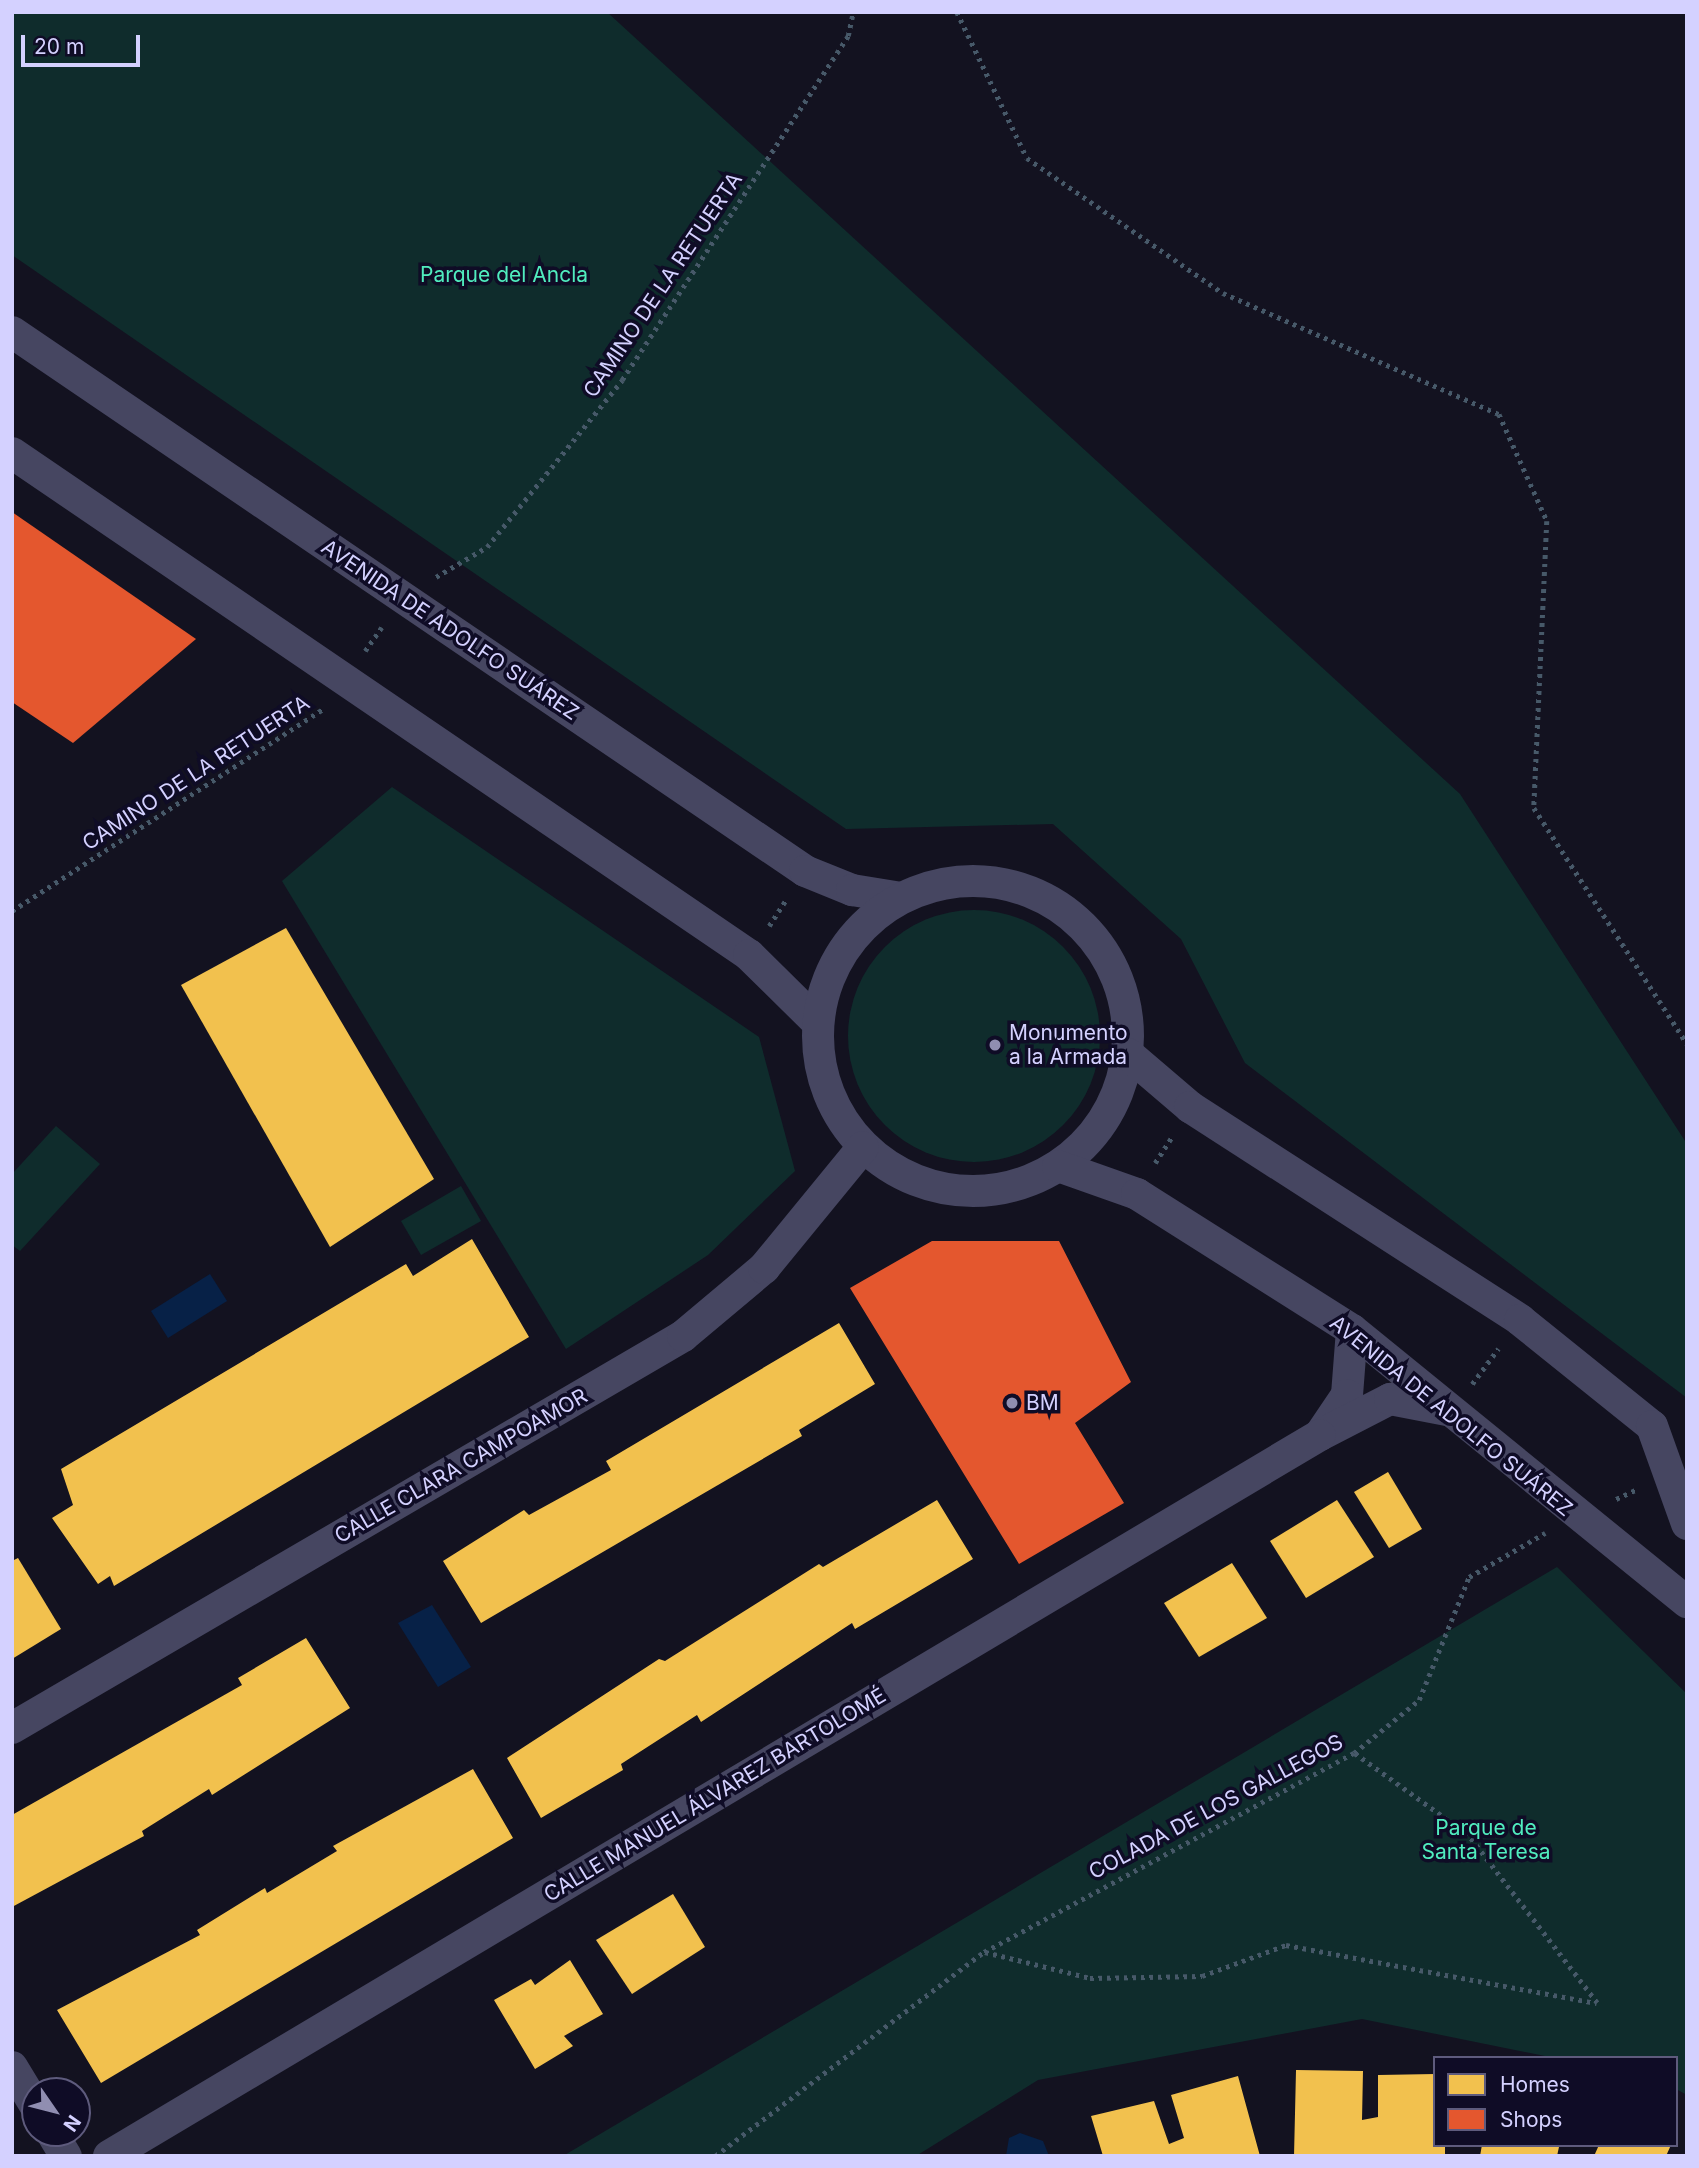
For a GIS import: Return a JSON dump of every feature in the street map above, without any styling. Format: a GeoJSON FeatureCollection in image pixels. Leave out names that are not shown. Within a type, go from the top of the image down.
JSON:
{"type":"FeatureCollection","features":[{"type":"Feature","properties":{"kind":"street","name":"AVENIDA DE ADOLFO SUÁREZ"},"geometry":{"type":"LineString","coordinates":[[12,332],[805,871],[852,890],[901,898]]}},
{"type":"Feature","properties":{"kind":"street"},"geometry":{"type":"LineString","coordinates":[[12,453],[749,956],[818,1023]]}},
{"type":"Feature","properties":{"kind":"street"},"geometry":{"type":"LineString","coordinates":[[973,880],[1046,897],[1077,919],[1108,958],[1128,1016],[1128,1054],[1105,1118],[1058,1166],[1020,1185],[978,1192],[936,1187],[897,1172],[863,1147],[827,1090],[818,1023],[843,950],[901,898],[973,880]]}},
{"type":"Feature","properties":{"kind":"street"},"geometry":{"type":"LineString","coordinates":[[1128,1054],[1190,1107],[1520,1320],[1652,1426],[1667,1475],[1687,1524]]}},
{"type":"Feature","properties":{"kind":"street","name":"CALLE CLARA CAMPOAMOR"},"geometry":{"type":"LineString","coordinates":[[12,1728],[682,1336],[764,1268],[863,1147]]}},
{"type":"Feature","properties":{"kind":"street","name":"AVENIDA DE ADOLFO SUÁREZ"},"geometry":{"type":"LineString","coordinates":[[1058,1166],[1137,1194],[1352,1330],[1577,1518],[1687,1602]]}},
{"type":"Feature","properties":{"kind":"street","name":"CALLE MANUEL ÁLVAREZ BARTOLOMÉ"},"geometry":{"type":"LineString","coordinates":[[1320,1435],[1347,1395],[1352,1330]]}},
{"type":"Feature","properties":{"kind":"street","name":"CALLE MANUEL ÁLVAREZ BARTOLOMÉ"},"geometry":{"type":"LineString","coordinates":[[109,2156],[1320,1435],[1390,1399],[1451,1411]]}},
{"type":"Feature","properties":{"kind":"path","name":"CAMINO DE LA RETUERTA"},"geometry":{"type":"LineString","coordinates":[[12,911],[316,718],[346,680],[402,597],[487,547],[622,380],[848,36],[853,12]]}},
{"type":"Feature","properties":{"kind":"path"},"geometry":{"type":"LineString","coordinates":[[957,12],[1027,158],[1223,293],[1499,414],[1547,522],[1534,808],[1687,1044]]}},
{"type":"Feature","properties":{"kind":"path"},"geometry":{"type":"LineString","coordinates":[[749,956],[805,871]]}},
{"type":"Feature","properties":{"kind":"path"},"geometry":{"type":"LineString","coordinates":[[1137,1194],[1190,1107]]}},
{"type":"Feature","properties":{"kind":"path"},"geometry":{"type":"LineString","coordinates":[[1451,1411],[1520,1320]]}},
{"type":"Feature","properties":{"kind":"path","name":"COLADA DE LOS GALLEGOS"},"geometry":{"type":"LineString","coordinates":[[715,2156],[984,1952],[1354,1753],[1419,1700],[1469,1577],[1577,1518],[1667,1475]]}},
{"type":"Feature","properties":{"kind":"path"},"geometry":{"type":"LineString","coordinates":[[984,1952],[1090,1978],[1202,1976],[1286,1945],[1597,2003],[1468,1835],[1354,1753]]}},
{"type":"Feature","properties":{"kind":"green space","name":"Parque del Ancla"},"geometry":{"type":"Polygon","coordinates":[[[12,12],[607,12],[1460,794],[1687,1144],[1687,1398],[1245,1063],[1181,939],[1053,824],[846,829],[12,255],[12,12]]]}},
{"type":"Feature","properties":{"kind":"green space"},"geometry":{"type":"Polygon","coordinates":[[[392,787],[759,1037],[795,1171],[708,1255],[566,1349],[282,881],[392,787]]]}},
{"type":"Feature","properties":{"kind":"green space"},"geometry":{"type":"Polygon","coordinates":[[[962,910],[986,910],[1011,915],[1034,925],[1054,938],[1072,956],[1095,999],[1100,1036],[1098,1061],[1091,1084],[1072,1116],[1054,1134],[1011,1157],[986,1162],[962,1162],[937,1157],[914,1147],[894,1134],[876,1116],[853,1073],[848,1048],[848,1024],[853,999],[863,976],[876,956],[894,938],[937,915],[962,910]]]}},
{"type":"Feature","properties":{"kind":"green space"},"geometry":{"type":"Polygon","coordinates":[[[56,1126],[100,1164],[20,1251],[12,1245],[12,1174],[56,1126]]]}},
{"type":"Feature","properties":{"kind":"green space"},"geometry":{"type":"Polygon","coordinates":[[[461,1186],[481,1221],[421,1255],[401,1221],[461,1186]]]}},
{"type":"Feature","properties":{"kind":"green space","name":"Parque de Santa Teresa"},"geometry":{"type":"Polygon","coordinates":[[[1557,1567],[1687,1694],[1687,2095],[1678,2090],[1678,2056],[1545,2056],[1362,2019],[1038,2080],[916,2156],[563,2156],[1557,1567]]]}},
{"type":"Feature","properties":{"kind":"water"},"geometry":{"type":"Polygon","coordinates":[[[210,1274],[227,1301],[168,1338],[151,1311],[210,1274]]]}},
{"type":"Feature","properties":{"kind":"water"},"geometry":{"type":"Polygon","coordinates":[[[432,1605],[471,1667],[438,1687],[398,1623],[432,1605]]]}},
{"type":"Feature","properties":{"kind":"water"},"geometry":{"type":"Polygon","coordinates":[[[1020,2133],[1043,2141],[1049,2156],[1006,2156],[1009,2138],[1020,2133]]]}},
{"type":"Feature","properties":{"kind":"building: Homes"},"geometry":{"type":"Polygon","coordinates":[[[286,928],[434,1179],[330,1247],[181,985],[286,928]]]}},
{"type":"Feature","properties":{"kind":"building: Homes"},"geometry":{"type":"Polygon","coordinates":[[[472,1239],[529,1337],[114,1586],[110,1576],[98,1584],[52,1518],[73,1505],[61,1469],[406,1264],[413,1276],[472,1239]]]}},
{"type":"Feature","properties":{"kind":"building: Homes"},"geometry":{"type":"Polygon","coordinates":[[[839,1323],[875,1384],[799,1430],[802,1436],[481,1623],[443,1561],[524,1510],[529,1515],[611,1470],[606,1461],[839,1323]]]}},
{"type":"Feature","properties":{"kind":"building: Homes"},"geometry":{"type":"Polygon","coordinates":[[[1388,1472],[1422,1529],[1389,1548],[1354,1492],[1388,1472]]]}},
{"type":"Feature","properties":{"kind":"building: Homes"},"geometry":{"type":"Polygon","coordinates":[[[937,1500],[973,1559],[855,1629],[852,1623],[701,1722],[697,1715],[621,1764],[623,1770],[541,1818],[507,1758],[659,1659],[665,1661],[819,1564],[823,1567],[937,1500]]]}},
{"type":"Feature","properties":{"kind":"building: Homes"},"geometry":{"type":"Polygon","coordinates":[[[1337,1500],[1374,1557],[1306,1598],[1270,1541],[1337,1500]]]}},
{"type":"Feature","properties":{"kind":"building: Homes"},"geometry":{"type":"Polygon","coordinates":[[[18,1558],[61,1629],[12,1659],[12,1561],[18,1558]]]}},
{"type":"Feature","properties":{"kind":"building: Homes"},"geometry":{"type":"Polygon","coordinates":[[[1232,1563],[1267,1618],[1199,1657],[1164,1603],[1232,1563]]]}},
{"type":"Feature","properties":{"kind":"building: Homes"},"geometry":{"type":"Polygon","coordinates":[[[306,1638],[350,1708],[212,1795],[209,1789],[142,1831],[144,1836],[12,1907],[12,1815],[242,1685],[238,1678],[306,1638]]]}},
{"type":"Feature","properties":{"kind":"building: Homes"},"geometry":{"type":"Polygon","coordinates":[[[473,1769],[513,1838],[101,2083],[57,2010],[200,1935],[197,1930],[265,1888],[267,1893],[337,1851],[333,1846],[473,1769]]]}},
{"type":"Feature","properties":{"kind":"building: Homes"},"geometry":{"type":"Polygon","coordinates":[[[673,1894],[705,1947],[632,1994],[596,1940],[673,1894]]]}},
{"type":"Feature","properties":{"kind":"building: Homes"},"geometry":{"type":"Polygon","coordinates":[[[570,1960],[603,2014],[564,2036],[573,2046],[535,2069],[494,2000],[531,1979],[535,1985],[570,1960]]]}},
{"type":"Feature","properties":{"kind":"building: Homes"},"geometry":{"type":"Polygon","coordinates":[[[1296,2070],[1363,2071],[1362,2120],[1378,2117],[1378,2075],[1433,2074],[1433,2147],[1445,2147],[1445,2156],[1294,2156],[1296,2070]]]}},
{"type":"Feature","properties":{"kind":"building: Homes"},"geometry":{"type":"Polygon","coordinates":[[[1238,2076],[1260,2156],[1103,2156],[1091,2116],[1154,2101],[1169,2144],[1184,2138],[1171,2095],[1238,2076]]]}},
{"type":"Feature","properties":{"kind":"building: Homes"},"geometry":{"type":"Polygon","coordinates":[[[1482,2147],[1559,2147],[1557,2156],[1480,2156],[1482,2147]]]}},
{"type":"Feature","properties":{"kind":"building: Homes"},"geometry":{"type":"Polygon","coordinates":[[[1598,2147],[1670,2147],[1666,2156],[1594,2156],[1598,2147]]]}},
{"type":"Feature","properties":{"kind":"building: Shops"},"geometry":{"type":"Polygon","coordinates":[[[12,512],[196,639],[73,743],[12,702],[12,512]]]}},
{"type":"Feature","properties":{"kind":"building: Shops","name":"BM"},"geometry":{"type":"Polygon","coordinates":[[[932,1241],[1059,1241],[1131,1382],[1075,1423],[1124,1503],[1019,1564],[850,1288],[932,1241]]]}},
{"type":"Feature","properties":{"kind":"place","name":"Monumento a la Armada"},"geometry":{"type":"Point","coordinates":[995,1045]}},
{"type":"Feature","properties":{"kind":"place","name":"BM"},"geometry":{"type":"Point","coordinates":[1012,1403]}}]}
